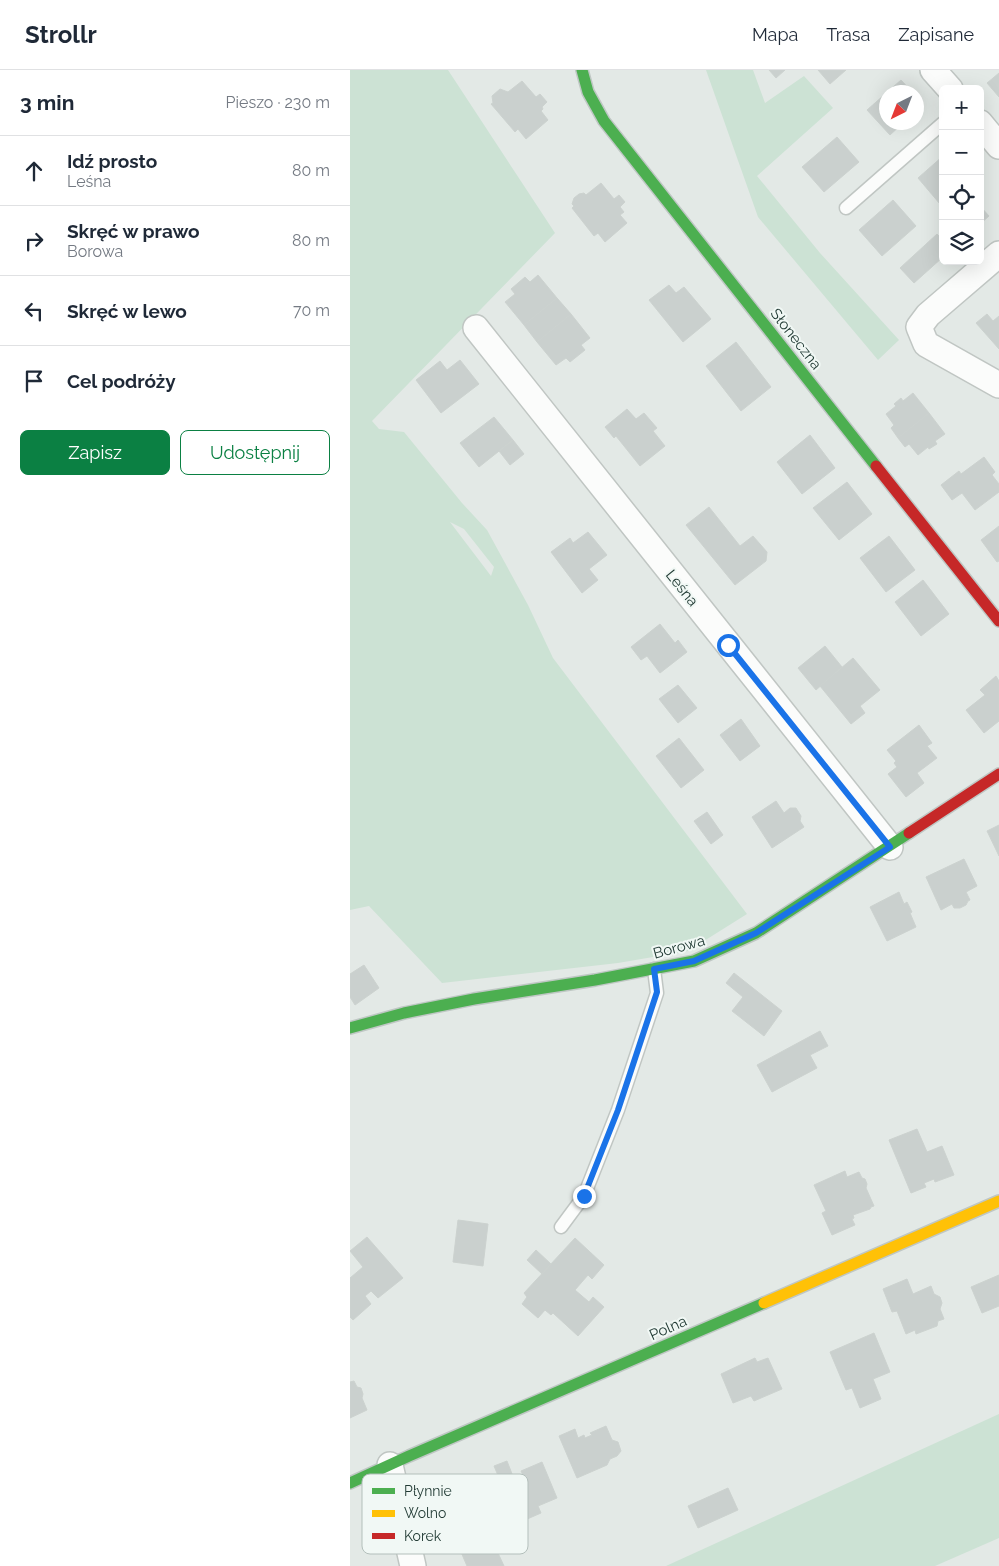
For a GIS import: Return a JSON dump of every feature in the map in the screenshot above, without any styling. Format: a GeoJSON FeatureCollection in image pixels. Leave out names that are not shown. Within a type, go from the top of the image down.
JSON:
{"type":"FeatureCollection","features":[{"type":"Feature","properties":{"kind":"street","name":"Słoneczna"},"geometry":{"type":"LineString","coordinates":[[582,70],[588,92],[604,121],[999,621]]}},
{"type":"Feature","properties":{"kind":"street"},"geometry":{"type":"LineString","coordinates":[[933,70],[946,85]]}},
{"type":"Feature","properties":{"kind":"street"},"geometry":{"type":"LineString","coordinates":[[984,129],[999,146]]}},
{"type":"Feature","properties":{"kind":"street"},"geometry":{"type":"LineString","coordinates":[[999,254],[928,315],[919,327],[926,344],[999,385]]}},
{"type":"Feature","properties":{"kind":"street","name":"Leśna"},"geometry":{"type":"LineString","coordinates":[[476,328],[890,847]]}},
{"type":"Feature","properties":{"kind":"street","name":"Borowa"},"geometry":{"type":"LineString","coordinates":[[350,1028],[404,1013],[474,999],[694,961],[756,933],[999,774]]}},
{"type":"Feature","properties":{"kind":"street","name":"Polna"},"geometry":{"type":"LineString","coordinates":[[370,1474],[999,1201]]}},
{"type":"Feature","properties":{"kind":"street"},"geometry":{"type":"LineString","coordinates":[[390,1465],[392,1474]]}},
{"type":"Feature","properties":{"kind":"street","name":"Polna"},"geometry":{"type":"LineString","coordinates":[[350,1483],[362,1478]]}},
{"type":"Feature","properties":{"kind":"lane"},"geometry":{"type":"LineString","coordinates":[[846,208],[939,127]]}},
{"type":"Feature","properties":{"kind":"lane"},"geometry":{"type":"LineString","coordinates":[[561,1227],[584,1196],[618,1110],[657,992],[654,969]]}},
{"type":"Feature","properties":{"kind":"green space"},"geometry":{"type":"Polygon","coordinates":[[[350,70],[448,70],[555,233],[372,421],[379,429],[404,432],[462,503],[487,530],[528,605],[553,658],[747,914],[688,951],[618,963],[442,983],[369,906],[350,910],[350,70]],[[450,522],[491,576],[494,567],[464,529],[450,522]]]}},
{"type":"Feature","properties":{"kind":"green space"},"geometry":{"type":"Polygon","coordinates":[[[706,70],[753,70],[765,103],[804,76],[833,108],[757,176],[820,253],[899,340],[878,360],[758,217],[706,70]]]}},
{"type":"Feature","properties":{"kind":"green space"},"geometry":{"type":"Polygon","coordinates":[[[999,1414],[999,1538],[935,1566],[666,1566],[999,1414]]]}},
{"type":"Feature","properties":{"kind":"building"},"geometry":{"type":"Polygon","coordinates":[[[769,70],[785,70],[776,78],[769,70]]]}},
{"type":"Feature","properties":{"kind":"building"},"geometry":{"type":"Polygon","coordinates":[[[818,70],[846,70],[830,84],[818,70]]]}},
{"type":"Feature","properties":{"kind":"building"},"geometry":{"type":"Polygon","coordinates":[[[999,73],[999,97],[987,83],[999,73]]]}},
{"type":"Feature","properties":{"kind":"building"},"geometry":{"type":"Polygon","coordinates":[[[901,80],[906,85],[895,85],[901,80]]]}},
{"type":"Feature","properties":{"kind":"building"},"geometry":{"type":"Polygon","coordinates":[[[522,81],[536,97],[540,94],[547,102],[541,111],[548,120],[526,139],[518,129],[515,132],[491,104],[493,103],[492,96],[500,89],[508,92],[522,81]]]}},
{"type":"Feature","properties":{"kind":"building"},"geometry":{"type":"Polygon","coordinates":[[[879,99],[879,123],[867,110],[879,99]]]}},
{"type":"Feature","properties":{"kind":"building"},"geometry":{"type":"Polygon","coordinates":[[[885,130],[895,130],[890,135],[885,130]]]}},
{"type":"Feature","properties":{"kind":"building"},"geometry":{"type":"Polygon","coordinates":[[[837,137],[859,162],[824,192],[802,167],[837,137]]]}},
{"type":"Feature","properties":{"kind":"building"},"geometry":{"type":"Polygon","coordinates":[[[939,160],[939,203],[918,178],[939,160]]]}},
{"type":"Feature","properties":{"kind":"building"},"geometry":{"type":"Polygon","coordinates":[[[601,183],[614,199],[619,195],[625,202],[620,207],[624,212],[620,215],[627,223],[605,242],[598,233],[594,236],[572,208],[574,206],[572,204],[574,198],[579,194],[584,193],[586,195],[601,183]]]}},
{"type":"Feature","properties":{"kind":"building"},"geometry":{"type":"Polygon","coordinates":[[[893,200],[916,226],[882,256],[859,230],[893,200]]]}},
{"type":"Feature","properties":{"kind":"building"},"geometry":{"type":"Polygon","coordinates":[[[984,210],[989,216],[984,220],[984,210]]]}},
{"type":"Feature","properties":{"kind":"building"},"geometry":{"type":"Polygon","coordinates":[[[937,234],[939,236],[939,261],[914,283],[900,268],[937,234]]]}},
{"type":"Feature","properties":{"kind":"building"},"geometry":{"type":"Polygon","coordinates":[[[538,275],[557,298],[524,325],[505,302],[515,294],[511,289],[525,277],[530,282],[538,275]]]}},
{"type":"Feature","properties":{"kind":"building"},"geometry":{"type":"Polygon","coordinates":[[[669,285],[676,293],[684,287],[711,319],[683,342],[649,300],[669,285]]]}},
{"type":"Feature","properties":{"kind":"building"},"geometry":{"type":"Polygon","coordinates":[[[557,298],[571,314],[537,342],[524,325],[557,298]]]}},
{"type":"Feature","properties":{"kind":"building"},"geometry":{"type":"Polygon","coordinates":[[[571,314],[590,338],[581,345],[585,350],[570,362],[566,358],[556,365],[537,342],[571,314]]]}},
{"type":"Feature","properties":{"kind":"building"},"geometry":{"type":"Polygon","coordinates":[[[987,314],[993,321],[999,316],[999,349],[976,323],[987,314]]]}},
{"type":"Feature","properties":{"kind":"building"},"geometry":{"type":"Polygon","coordinates":[[[736,342],[771,387],[741,411],[706,366],[736,342]]]}},
{"type":"Feature","properties":{"kind":"building"},"geometry":{"type":"Polygon","coordinates":[[[460,360],[479,384],[441,413],[416,380],[440,361],[447,370],[460,360]]]}},
{"type":"Feature","properties":{"kind":"building"},"geometry":{"type":"Polygon","coordinates":[[[913,393],[929,413],[898,438],[891,428],[894,425],[886,414],[896,406],[894,404],[901,398],[903,401],[913,393]]]}},
{"type":"Feature","properties":{"kind":"building"},"geometry":{"type":"Polygon","coordinates":[[[627,409],[636,419],[644,413],[657,428],[653,431],[665,446],[640,466],[616,436],[614,438],[605,427],[627,409]]]}},
{"type":"Feature","properties":{"kind":"building"},"geometry":{"type":"Polygon","coordinates":[[[929,413],[945,434],[935,441],[937,444],[929,449],[928,447],[918,455],[909,444],[905,447],[898,438],[929,413]]]}},
{"type":"Feature","properties":{"kind":"building"},"geometry":{"type":"Polygon","coordinates":[[[494,417],[513,440],[479,467],[460,443],[494,417]]]}},
{"type":"Feature","properties":{"kind":"building"},"geometry":{"type":"Polygon","coordinates":[[[810,435],[835,468],[802,494],[777,462],[810,435]]]}},
{"type":"Feature","properties":{"kind":"building"},"geometry":{"type":"Polygon","coordinates":[[[513,440],[524,454],[510,465],[499,451],[513,440]]]}},
{"type":"Feature","properties":{"kind":"building"},"geometry":{"type":"Polygon","coordinates":[[[984,457],[995,472],[992,475],[999,484],[999,492],[975,510],[962,493],[952,500],[941,485],[959,471],[961,474],[984,457]]]}},
{"type":"Feature","properties":{"kind":"building"},"geometry":{"type":"Polygon","coordinates":[[[847,482],[872,514],[839,540],[813,508],[847,482]]]}},
{"type":"Feature","properties":{"kind":"building"},"geometry":{"type":"Polygon","coordinates":[[[709,507],[740,546],[753,536],[767,552],[766,561],[735,585],[686,525],[709,507]]]}},
{"type":"Feature","properties":{"kind":"building"},"geometry":{"type":"Polygon","coordinates":[[[999,526],[999,561],[997,562],[981,540],[999,526]]]}},
{"type":"Feature","properties":{"kind":"building"},"geometry":{"type":"Polygon","coordinates":[[[588,532],[607,555],[589,569],[598,580],[582,593],[551,552],[570,538],[573,543],[588,532]]]}},
{"type":"Feature","properties":{"kind":"building"},"geometry":{"type":"Polygon","coordinates":[[[889,536],[915,570],[886,592],[860,558],[889,536]]]}},
{"type":"Feature","properties":{"kind":"building"},"geometry":{"type":"Polygon","coordinates":[[[923,580],[949,614],[921,636],[895,602],[923,580]]]}},
{"type":"Feature","properties":{"kind":"building"},"geometry":{"type":"Polygon","coordinates":[[[660,624],[675,643],[678,640],[687,652],[660,673],[647,656],[641,660],[631,647],[660,624]]]}},
{"type":"Feature","properties":{"kind":"building"},"geometry":{"type":"Polygon","coordinates":[[[825,646],[842,667],[816,690],[798,668],[825,646]]]}},
{"type":"Feature","properties":{"kind":"building"},"geometry":{"type":"Polygon","coordinates":[[[853,658],[880,690],[860,706],[865,713],[851,724],[820,686],[853,658]]]}},
{"type":"Feature","properties":{"kind":"building"},"geometry":{"type":"Polygon","coordinates":[[[996,676],[999,681],[999,721],[984,733],[966,710],[985,695],[980,690],[996,676]]]}},
{"type":"Feature","properties":{"kind":"building"},"geometry":{"type":"Polygon","coordinates":[[[678,685],[697,708],[678,723],[659,699],[678,685]]]}},
{"type":"Feature","properties":{"kind":"building"},"geometry":{"type":"Polygon","coordinates":[[[741,719],[760,746],[740,761],[720,735],[741,719]]]}},
{"type":"Feature","properties":{"kind":"building"},"geometry":{"type":"Polygon","coordinates":[[[919,725],[932,743],[927,746],[937,758],[917,773],[924,783],[906,797],[888,774],[897,767],[894,763],[896,761],[887,750],[919,725]]]}},
{"type":"Feature","properties":{"kind":"building"},"geometry":{"type":"Polygon","coordinates":[[[679,738],[704,770],[681,788],[656,756],[679,738]]]}},
{"type":"Feature","properties":{"kind":"building"},"geometry":{"type":"Polygon","coordinates":[[[776,801],[784,813],[790,808],[796,808],[801,816],[800,821],[804,827],[772,848],[752,817],[776,801]]]}},
{"type":"Feature","properties":{"kind":"building"},"geometry":{"type":"Polygon","coordinates":[[[707,812],[723,835],[711,844],[694,821],[707,812]]]}},
{"type":"Feature","properties":{"kind":"building"},"geometry":{"type":"Polygon","coordinates":[[[999,825],[999,856],[987,831],[999,825]]]}},
{"type":"Feature","properties":{"kind":"building"},"geometry":{"type":"Polygon","coordinates":[[[964,859],[977,886],[966,892],[970,900],[966,905],[954,908],[952,904],[941,910],[926,877],[964,859]]]}},
{"type":"Feature","properties":{"kind":"building"},"geometry":{"type":"Polygon","coordinates":[[[899,892],[904,904],[907,902],[912,912],[910,913],[916,927],[887,941],[870,907],[899,892]]]}},
{"type":"Feature","properties":{"kind":"building"},"geometry":{"type":"Polygon","coordinates":[[[364,965],[379,988],[355,1005],[350,997],[350,974],[364,965]]]}},
{"type":"Feature","properties":{"kind":"building"},"geometry":{"type":"Polygon","coordinates":[[[734,973],[782,1011],[764,1036],[732,1011],[743,997],[726,983],[734,973]]]}},
{"type":"Feature","properties":{"kind":"building"},"geometry":{"type":"Polygon","coordinates":[[[820,1031],[828,1046],[810,1055],[817,1068],[772,1092],[757,1065],[820,1031]]]}},
{"type":"Feature","properties":{"kind":"building"},"geometry":{"type":"Polygon","coordinates":[[[917,1129],[927,1152],[942,1146],[954,1175],[935,1182],[934,1179],[924,1183],[926,1187],[911,1193],[889,1140],[917,1129]]]}},
{"type":"Feature","properties":{"kind":"building"},"geometry":{"type":"Polygon","coordinates":[[[845,1171],[847,1177],[859,1172],[862,1178],[865,1179],[866,1188],[874,1206],[853,1215],[854,1218],[852,1219],[855,1225],[832,1235],[822,1213],[826,1211],[814,1185],[845,1171]]]}},
{"type":"Feature","properties":{"kind":"building"},"geometry":{"type":"Polygon","coordinates":[[[458,1220],[488,1224],[483,1266],[453,1262],[458,1220]]]}},
{"type":"Feature","properties":{"kind":"building"},"geometry":{"type":"Polygon","coordinates":[[[367,1237],[403,1278],[378,1298],[371,1291],[365,1296],[371,1304],[353,1320],[350,1317],[350,1278],[363,1267],[350,1251],[367,1237]]]}},
{"type":"Feature","properties":{"kind":"building"},"geometry":{"type":"Polygon","coordinates":[[[575,1238],[604,1265],[592,1279],[588,1275],[575,1290],[589,1302],[593,1297],[604,1307],[578,1336],[553,1313],[551,1315],[545,1310],[538,1318],[522,1304],[527,1297],[524,1293],[575,1238]]]}},
{"type":"Feature","properties":{"kind":"building"},"geometry":{"type":"Polygon","coordinates":[[[536,1250],[551,1264],[542,1274],[527,1260],[536,1250]]]}},
{"type":"Feature","properties":{"kind":"building"},"geometry":{"type":"Polygon","coordinates":[[[999,1275],[999,1306],[982,1313],[971,1287],[999,1275]]]}},
{"type":"Feature","properties":{"kind":"building"},"geometry":{"type":"Polygon","coordinates":[[[907,1279],[913,1294],[931,1286],[934,1294],[940,1297],[942,1303],[940,1309],[944,1319],[938,1321],[937,1326],[916,1334],[915,1330],[906,1334],[897,1311],[892,1312],[883,1289],[907,1279]]]}},
{"type":"Feature","properties":{"kind":"building"},"geometry":{"type":"Polygon","coordinates":[[[874,1333],[890,1372],[873,1379],[881,1399],[860,1408],[852,1388],[846,1390],[830,1352],[874,1333]]]}},
{"type":"Feature","properties":{"kind":"building"},"geometry":{"type":"Polygon","coordinates":[[[755,1358],[757,1362],[768,1358],[782,1389],[754,1401],[751,1396],[733,1403],[721,1374],[755,1358]]]}},
{"type":"Feature","properties":{"kind":"building"},"geometry":{"type":"Polygon","coordinates":[[[354,1381],[357,1387],[361,1388],[362,1398],[367,1410],[350,1418],[350,1382],[354,1381]]]}},
{"type":"Feature","properties":{"kind":"building"},"geometry":{"type":"Polygon","coordinates":[[[606,1426],[612,1440],[618,1442],[621,1451],[617,1456],[610,1459],[607,1465],[577,1478],[559,1436],[575,1429],[578,1438],[584,1435],[585,1438],[592,1435],[590,1433],[606,1426]]]}},
{"type":"Feature","properties":{"kind":"building"},"geometry":{"type":"Polygon","coordinates":[[[507,1461],[512,1474],[497,1474],[494,1466],[507,1461]]]}},
{"type":"Feature","properties":{"kind":"building"},"geometry":{"type":"Polygon","coordinates":[[[542,1462],[557,1498],[538,1506],[541,1513],[528,1519],[528,1474],[522,1474],[521,1471],[542,1462]]]}},
{"type":"Feature","properties":{"kind":"building"},"geometry":{"type":"Polygon","coordinates":[[[728,1488],[738,1510],[698,1528],[688,1506],[728,1488]]]}},
{"type":"Feature","properties":{"kind":"building"},"geometry":{"type":"Polygon","coordinates":[[[462,1554],[498,1554],[504,1566],[467,1566],[462,1554]]]}},
{"type":"Feature","properties":{"kind":"traffic: fast"},"geometry":{"type":"LineString","coordinates":[[582,70],[588,92],[604,121],[876,466]]}},
{"type":"Feature","properties":{"kind":"traffic: fast"},"geometry":{"type":"LineString","coordinates":[[350,1028],[404,1013],[474,999],[595,980],[694,961],[756,933],[909,833]]}},
{"type":"Feature","properties":{"kind":"traffic: fast"},"geometry":{"type":"LineString","coordinates":[[370,1474],[764,1303]]}},
{"type":"Feature","properties":{"kind":"traffic: fast"},"geometry":{"type":"LineString","coordinates":[[350,1483],[362,1478]]}},
{"type":"Feature","properties":{"kind":"traffic: slow"},"geometry":{"type":"LineString","coordinates":[[764,1303],[999,1201]]}},
{"type":"Feature","properties":{"kind":"traffic: jam"},"geometry":{"type":"LineString","coordinates":[[876,466],[999,621]]}},
{"type":"Feature","properties":{"kind":"traffic: jam"},"geometry":{"type":"LineString","coordinates":[[909,833],[999,774]]}},
{"type":"Feature","properties":{"kind":"route"},"geometry":{"type":"LineString","coordinates":[[584,1196],[618,1110],[657,992],[654,969],[694,961],[756,933],[890,847],[728,645]]}}]}
